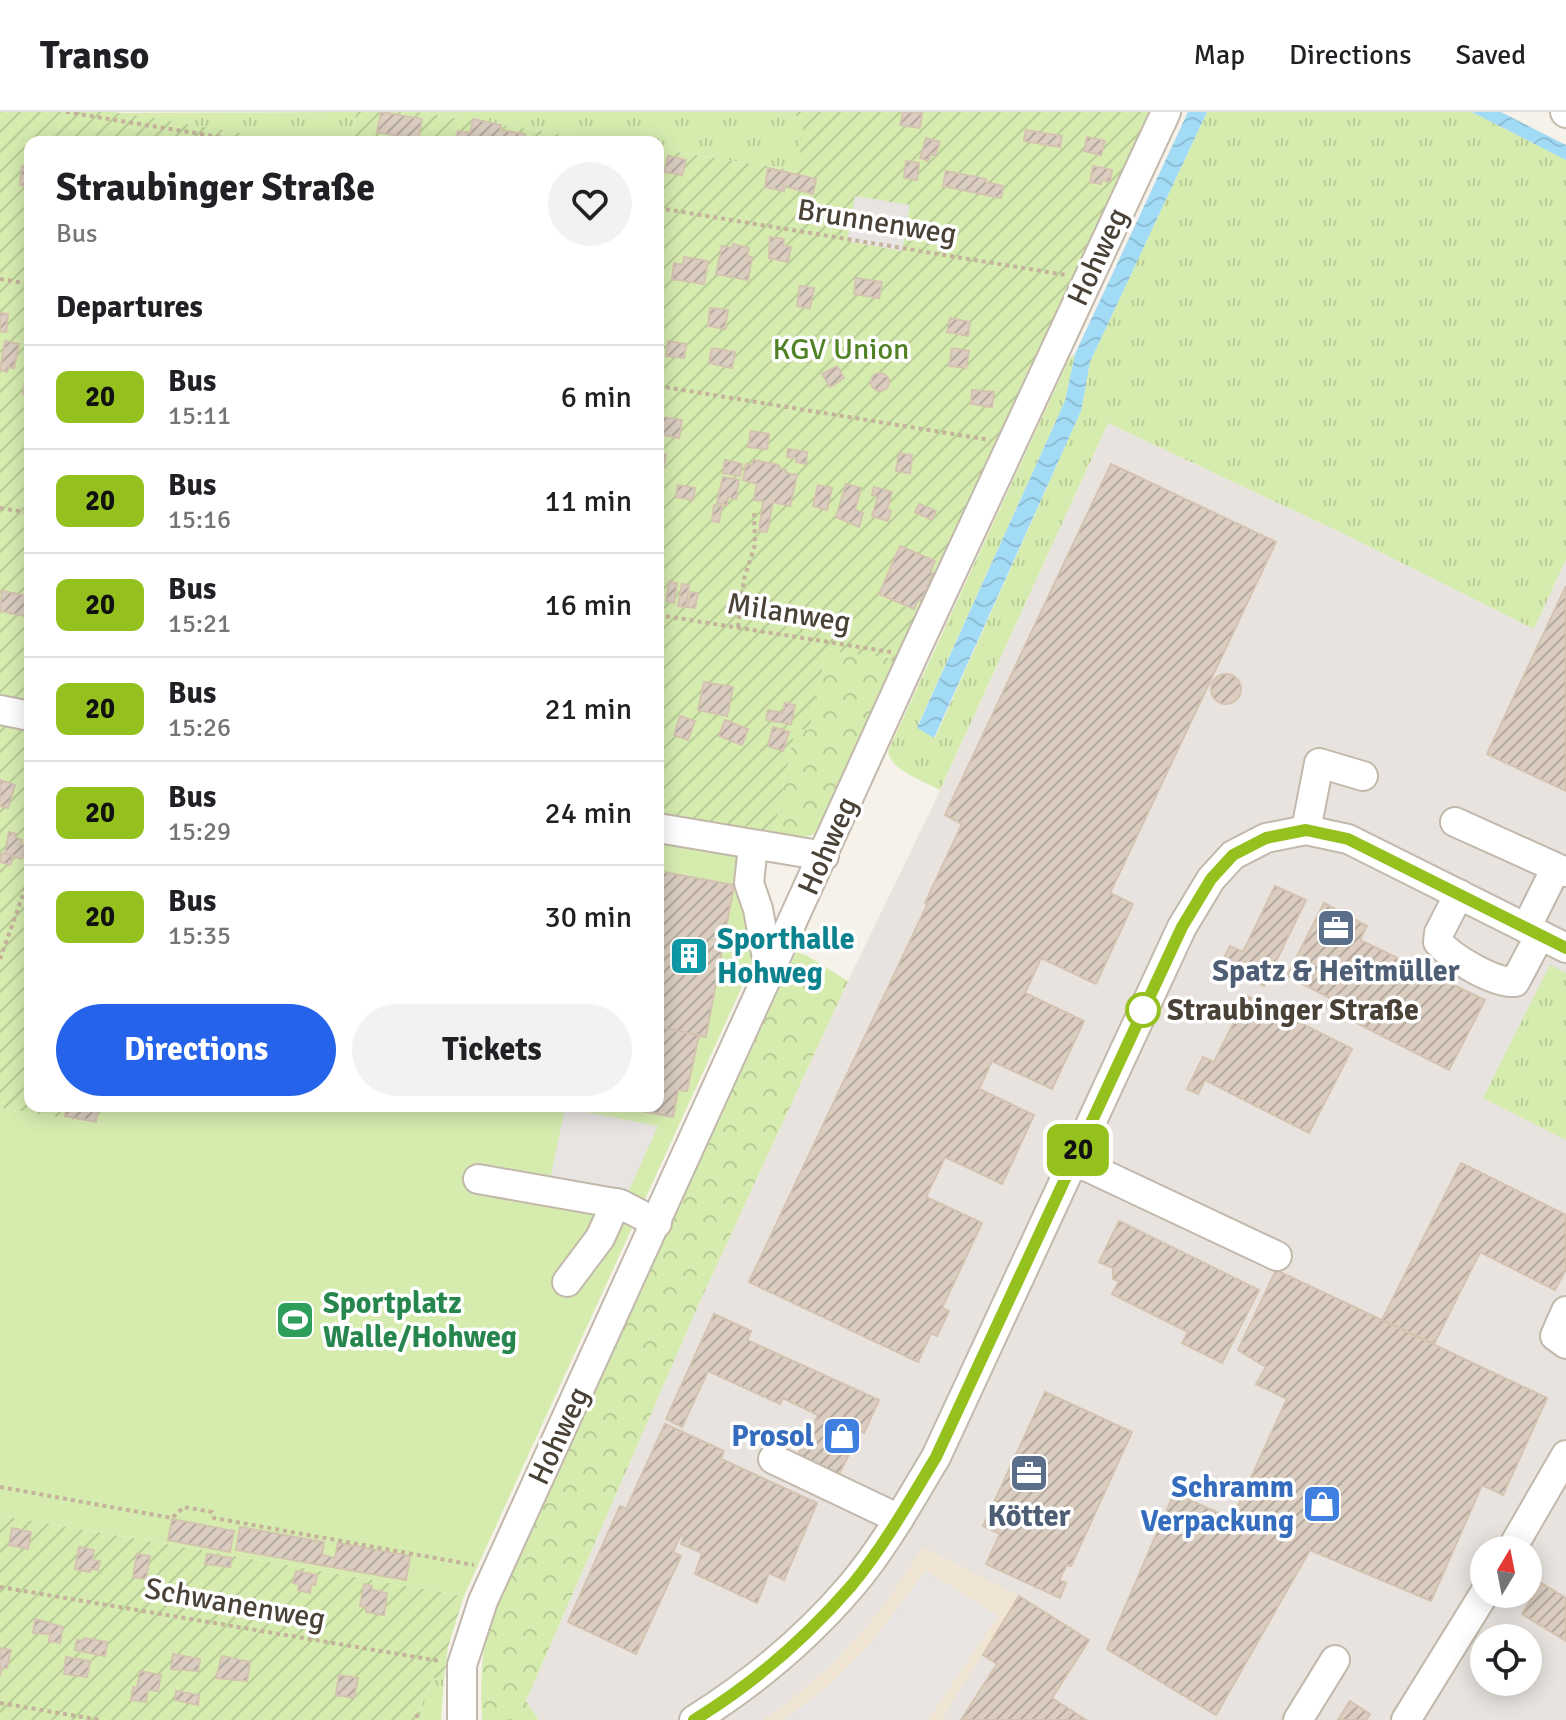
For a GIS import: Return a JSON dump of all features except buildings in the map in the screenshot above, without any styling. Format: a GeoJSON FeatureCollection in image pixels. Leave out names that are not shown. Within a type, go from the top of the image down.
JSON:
{"type":"FeatureCollection","features":[{"type":"Feature","properties":{"kind":"street","name":"Hohweg"},"geometry":{"type":"LineString","coordinates":[[462,1720],[462,1665],[483,1601],[913,656],[1166,112]]}},
{"type":"Feature","properties":{"kind":"street"},"geometry":{"type":"LineString","coordinates":[[0,710],[24,715]]}},
{"type":"Feature","properties":{"kind":"street"},"geometry":{"type":"LineString","coordinates":[[1306,830],[1319,763],[1363,776]]}},
{"type":"Feature","properties":{"kind":"street"},"geometry":{"type":"LineString","coordinates":[[1455,822],[1561,870],[1533,931],[1515,982],[1504,983],[1490,976],[1448,954],[1438,942],[1439,933],[1459,894]]}},
{"type":"Feature","properties":{"kind":"street"},"geometry":{"type":"LineString","coordinates":[[664,829],[824,856]]}},
{"type":"Feature","properties":{"kind":"street"},"geometry":{"type":"LineString","coordinates":[[694,1720],[732,1696],[803,1637],[853,1583],[899,1519],[936,1457],[1175,939],[1211,879],[1233,855],[1266,838],[1306,830],[1348,839],[1566,948]]}},
{"type":"Feature","properties":{"kind":"street"},"geometry":{"type":"LineString","coordinates":[[753,846],[749,883],[758,909],[770,975]]}},
{"type":"Feature","properties":{"kind":"street"},"geometry":{"type":"LineString","coordinates":[[1073,1160],[1277,1256]]}},
{"type":"Feature","properties":{"kind":"street"},"geometry":{"type":"LineString","coordinates":[[478,1179],[616,1203],[657,1223]]}},
{"type":"Feature","properties":{"kind":"street"},"geometry":{"type":"LineString","coordinates":[[567,1282],[600,1238],[616,1203]]}},
{"type":"Feature","properties":{"kind":"street"},"geometry":{"type":"LineString","coordinates":[[1566,1311],[1555,1336],[1566,1344]]}},
{"type":"Feature","properties":{"kind":"street"},"geometry":{"type":"LineString","coordinates":[[1519,1536],[1566,1455]]}},
{"type":"Feature","properties":{"kind":"street"},"geometry":{"type":"LineString","coordinates":[[773,1459],[899,1519]]}},
{"type":"Feature","properties":{"kind":"street"},"geometry":{"type":"LineString","coordinates":[[1415,1717],[1476,1608]]}},
{"type":"Feature","properties":{"kind":"street"},"geometry":{"type":"LineString","coordinates":[[1298,1720],[1335,1660]]}},
{"type":"Feature","properties":{"kind":"path"},"geometry":{"type":"LineString","coordinates":[[66,112],[213,136]]}},
{"type":"Feature","properties":{"kind":"path","name":"Brunnenweg"},"geometry":{"type":"LineString","coordinates":[[664,209],[1089,279]]}},
{"type":"Feature","properties":{"kind":"path"},"geometry":{"type":"LineString","coordinates":[[0,279],[24,283]]}},
{"type":"Feature","properties":{"kind":"path"},"geometry":{"type":"LineString","coordinates":[[664,387],[1012,443]]}},
{"type":"Feature","properties":{"kind":"path"},"geometry":{"type":"LineString","coordinates":[[0,508],[24,512]]}},
{"type":"Feature","properties":{"kind":"path"},"geometry":{"type":"LineString","coordinates":[[738,627],[744,579],[755,545],[754,510]]}},
{"type":"Feature","properties":{"kind":"path","name":"Milanweg"},"geometry":{"type":"LineString","coordinates":[[664,616],[913,656]]}},
{"type":"Feature","properties":{"kind":"path"},"geometry":{"type":"LineString","coordinates":[[0,959],[24,892]]}},
{"type":"Feature","properties":{"kind":"path"},"geometry":{"type":"LineString","coordinates":[[0,1487],[172,1518],[184,1507],[212,1512],[214,1518],[498,1569]]}},
{"type":"Feature","properties":{"kind":"path","name":"Schwanenweg"},"geometry":{"type":"LineString","coordinates":[[0,1587],[462,1665]]}},
{"type":"Feature","properties":{"kind":"path"},"geometry":{"type":"LineString","coordinates":[[0,1703],[100,1720]]}},
{"type":"Feature","properties":{"kind":"path"},"geometry":{"type":"LineString","coordinates":[[416,1714],[420,1720]]}},
{"type":"Feature","properties":{"kind":"shaded area"},"geometry":{"type":"Polygon","coordinates":[[[855,196],[910,205],[902,251],[847,241],[855,196]]]}},
{"type":"Feature","properties":{"kind":"shaded area"},"geometry":{"type":"Polygon","coordinates":[[[1108,423],[1344,534],[1534,629],[1566,559],[1566,1720],[539,1720],[526,1701],[698,1306],[938,795],[1108,423]]]}},
{"type":"Feature","properties":{"kind":"shaded area"},"geometry":{"type":"Polygon","coordinates":[[[564,1112],[586,1112],[658,1126],[625,1199],[549,1185],[564,1112]]]}},
{"type":"Feature","properties":{"kind":"shaded area"},"geometry":{"type":"Polygon","coordinates":[[[923,1547],[1019,1596],[941,1720],[763,1720],[828,1668],[860,1635],[891,1596],[923,1547]]]}},
{"type":"Feature","properties":{"kind":"shaded area"},"geometry":{"type":"Polygon","coordinates":[[[926,1570],[998,1616],[928,1720],[783,1720],[826,1688],[871,1643],[926,1570]]]}},
{"type":"Feature","properties":{"kind":"green space"},"geometry":{"type":"Polygon","coordinates":[[[0,112],[114,112],[260,136],[24,136],[24,1112],[0,1108],[0,112]]]}},
{"type":"Feature","properties":{"kind":"green space"},"geometry":{"type":"Polygon","coordinates":[[[356,112],[352,136],[258,136],[114,113],[356,112]]]}},
{"type":"Feature","properties":{"kind":"green space"},"geometry":{"type":"Polygon","coordinates":[[[356,112],[417,112],[573,136],[352,136],[356,112]]]}},
{"type":"Feature","properties":{"kind":"green space"},"geometry":{"type":"Polygon","coordinates":[[[417,112],[778,112],[805,117],[798,171],[664,150],[664,136],[573,136],[417,112]]]}},
{"type":"Feature","properties":{"kind":"green space","name":"KGV Union"},"geometry":{"type":"Polygon","coordinates":[[[778,112],[1154,112],[896,666],[888,658],[826,650],[809,730],[795,729],[773,837],[664,817],[664,150],[798,171],[804,117],[778,112]]]}},
{"type":"Feature","properties":{"kind":"green space"},"geometry":{"type":"Polygon","coordinates":[[[1207,112],[1472,112],[1566,160],[1566,559],[1534,629],[1344,534],[1108,423],[940,790],[902,770],[890,758],[888,751],[1069,359],[1075,354],[1065,401],[917,727],[935,738],[1081,411],[1090,362],[1207,112]]]}},
{"type":"Feature","properties":{"kind":"green space"},"geometry":{"type":"Polygon","coordinates":[[[826,649],[888,658],[896,666],[818,833],[794,841],[773,837],[795,728],[809,729],[826,649]]]}},
{"type":"Feature","properties":{"kind":"green space","name":"Sportplatz Walle/Hohweg"},"geometry":{"type":"Polygon","coordinates":[[[664,838],[747,853],[757,954],[464,1596],[0,1515],[0,1108],[107,1125],[110,1112],[664,1112],[664,838]]]}},
{"type":"Feature","properties":{"kind":"green space"},"geometry":{"type":"Polygon","coordinates":[[[796,952],[848,981],[698,1306],[526,1701],[539,1720],[482,1720],[482,1666],[492,1614],[796,952]]]}},
{"type":"Feature","properties":{"kind":"green space"},"geometry":{"type":"Polygon","coordinates":[[[1550,965],[1566,973],[1566,1140],[1483,1098],[1550,965]]]}},
{"type":"Feature","properties":{"kind":"green space"},"geometry":{"type":"Polygon","coordinates":[[[25,1112],[110,1112],[107,1125],[25,1112]]]}},
{"type":"Feature","properties":{"kind":"green space"},"geometry":{"type":"Polygon","coordinates":[[[0,1515],[464,1596],[448,1647],[444,1680],[432,1678],[419,1711],[426,1717],[425,1720],[0,1720],[0,1515]]]}},
{"type":"Feature","properties":{"kind":"green space"},"geometry":{"type":"Polygon","coordinates":[[[432,1677],[444,1680],[441,1720],[425,1720],[426,1717],[419,1712],[432,1677]]]}},
{"type":"Feature","properties":{"kind":"water"},"geometry":{"type":"Polygon","coordinates":[[[1188,112],[1207,112],[1090,362],[1081,411],[934,738],[917,728],[1065,401],[1075,354],[1188,112]]]}},
{"type":"Feature","properties":{"kind":"water"},"geometry":{"type":"Polygon","coordinates":[[[1472,112],[1501,112],[1566,145],[1566,160],[1472,112]]]}},
{"type":"Feature","properties":{"kind":"bus line","name":"20"},"geometry":{"type":"LineString","coordinates":[[694,1720],[732,1696],[803,1637],[853,1583],[899,1519],[936,1457],[1163,964],[1211,879],[1233,855],[1266,838],[1306,830],[1348,839],[1566,948]]}},
{"type":"Feature","properties":{"kind":"place","name":"Spatz & Heitmüller"},"geometry":{"type":"Point","coordinates":[1336,928]}},
{"type":"Feature","properties":{"kind":"place","name":"Sporthalle Hohweg"},"geometry":{"type":"Point","coordinates":[689,956]}},
{"type":"Feature","properties":{"kind":"place","name":"Straubinger Straße"},"geometry":{"type":"Point","coordinates":[1143,1010]}},
{"type":"Feature","properties":{"kind":"place","name":"Sportplatz Walle/Hohweg"},"geometry":{"type":"Point","coordinates":[295,1320]}},
{"type":"Feature","properties":{"kind":"place","name":"Prosol"},"geometry":{"type":"Point","coordinates":[842,1436]}},
{"type":"Feature","properties":{"kind":"place","name":"Kötter"},"geometry":{"type":"Point","coordinates":[1029,1473]}},
{"type":"Feature","properties":{"kind":"place","name":"Schramm Verpackung"},"geometry":{"type":"Point","coordinates":[1322,1504]}}]}
